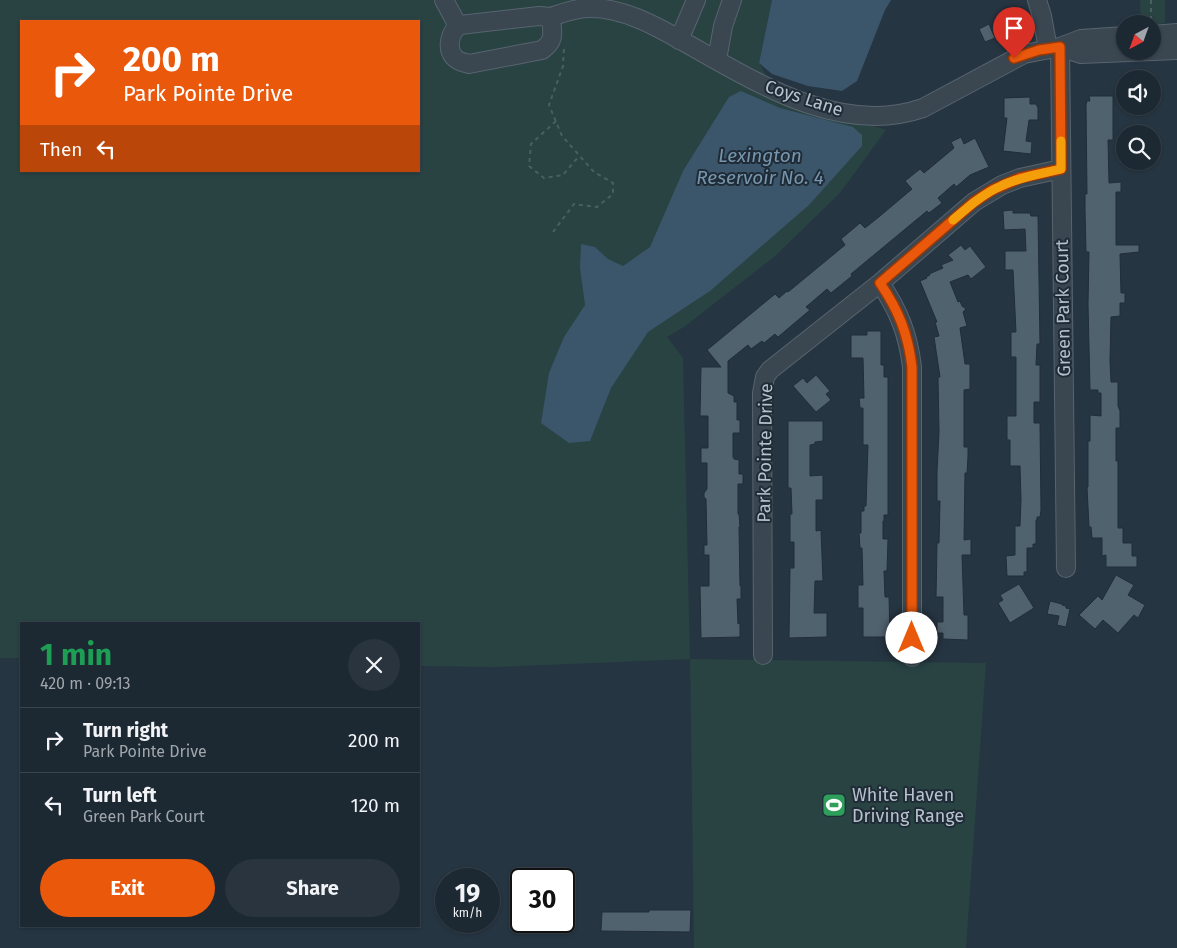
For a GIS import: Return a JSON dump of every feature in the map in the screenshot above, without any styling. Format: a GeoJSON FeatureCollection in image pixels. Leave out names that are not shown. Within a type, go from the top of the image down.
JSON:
{"type":"FeatureCollection","features":[{"type":"Feature","properties":{"kind":"street"},"geometry":{"type":"LineString","coordinates":[[444,0],[458,26],[450,39],[450,48],[453,56],[459,61],[469,64],[542,50],[550,44],[552,38],[551,17]]}},
{"type":"Feature","properties":{"kind":"street"},"geometry":{"type":"LineString","coordinates":[[679,40],[696,0]]}},
{"type":"Feature","properties":{"kind":"street"},"geometry":{"type":"LineString","coordinates":[[717,60],[723,26],[732,0]]}},
{"type":"Feature","properties":{"kind":"street","name":"Green Park Court"},"geometry":{"type":"LineString","coordinates":[[1037,0],[1054,48],[1061,169],[1066,568]]}},
{"type":"Feature","properties":{"kind":"street","name":"Coys Lane"},"geometry":{"type":"LineString","coordinates":[[458,26],[468,23],[539,16],[551,17],[573,10],[589,8],[618,12],[642,21],[748,78],[793,99],[832,110],[881,117],[908,113],[923,108],[1024,54],[1054,48],[1081,38],[1116,36]]}},
{"type":"Feature","properties":{"kind":"street"},"geometry":{"type":"LineString","coordinates":[[1161,34],[1177,33]]}},
{"type":"Feature","properties":{"kind":"street","name":"Coys Lane"},"geometry":{"type":"LineString","coordinates":[[1054,48],[1081,54],[1177,50]]}},
{"type":"Feature","properties":{"kind":"street","name":"Park Pointe Drive"},"geometry":{"type":"LineString","coordinates":[[763,656],[762,393],[765,377],[770,370],[880,283],[974,202],[992,190],[1020,178],[1061,169]]}},
{"type":"Feature","properties":{"kind":"street"},"geometry":{"type":"LineString","coordinates":[[880,283],[901,320],[907,336],[912,367],[912,657]]}},
{"type":"Feature","properties":{"kind":"path"},"geometry":{"type":"LineString","coordinates":[[1151,0],[1152,15]]}},
{"type":"Feature","properties":{"kind":"path"},"geometry":{"type":"LineString","coordinates":[[553,232],[574,204],[597,207],[613,194],[613,183],[594,172],[562,136],[549,105],[563,66],[564,40]]}},
{"type":"Feature","properties":{"kind":"path"},"geometry":{"type":"LineString","coordinates":[[556,121],[531,144],[529,166],[544,178],[562,175],[579,156]]}},
{"type":"Feature","properties":{"kind":"green space"},"geometry":{"type":"Polygon","coordinates":[[[0,0],[772,0],[759,63],[779,97],[886,130],[840,193],[774,257],[684,327],[667,337],[683,358],[690,659],[496,667],[420,666],[420,622],[20,622],[20,658],[0,658],[0,0]]]}},
{"type":"Feature","properties":{"kind":"green space"},"geometry":{"type":"Polygon","coordinates":[[[1140,0],[1165,0],[1165,23],[1161,24],[1161,15],[1141,15],[1140,0]]]}},
{"type":"Feature","properties":{"kind":"green space","name":"White Haven Driving Range"},"geometry":{"type":"Polygon","coordinates":[[[690,659],[986,663],[966,948],[694,948],[690,659]]]}},
{"type":"Feature","properties":{"kind":"water"},"geometry":{"type":"Polygon","coordinates":[[[772,0],[891,0],[885,10],[857,81],[842,91],[808,86],[772,74],[759,63],[772,0]]]}},
{"type":"Feature","properties":{"kind":"water","name":"Lexington Reservoir No. 4"},"geometry":{"type":"Polygon","coordinates":[[[741,91],[780,108],[853,127],[862,135],[862,146],[809,205],[710,291],[648,332],[611,388],[590,441],[569,443],[541,423],[549,373],[564,337],[585,305],[580,268],[581,244],[595,247],[608,259],[623,266],[650,247],[683,171],[729,97],[741,91]]]}},
{"type":"Feature","properties":{"kind":"building"},"geometry":{"type":"Polygon","coordinates":[[[989,24],[995,38],[985,42],[979,29],[989,24]]]}},
{"type":"Feature","properties":{"kind":"building"},"geometry":{"type":"Polygon","coordinates":[[[1089,96],[1113,96],[1113,140],[1108,140],[1109,183],[1121,182],[1121,192],[1116,192],[1116,245],[1139,245],[1139,252],[1120,254],[1121,293],[1125,293],[1125,303],[1120,303],[1120,316],[1111,317],[1110,361],[1111,382],[1118,382],[1118,406],[1120,411],[1120,428],[1116,428],[1118,528],[1123,528],[1123,543],[1132,543],[1132,556],[1137,556],[1137,567],[1106,567],[1106,555],[1102,556],[1102,538],[1092,538],[1091,527],[1089,527],[1087,487],[1090,415],[1101,416],[1101,393],[1098,393],[1098,390],[1090,390],[1089,252],[1086,252],[1085,210],[1085,194],[1087,194],[1086,105],[1087,101],[1090,101],[1089,96]]]}},
{"type":"Feature","properties":{"kind":"building"},"geometry":{"type":"Polygon","coordinates":[[[1030,97],[1030,104],[1036,104],[1038,108],[1038,120],[1029,120],[1026,141],[1032,142],[1031,154],[1003,151],[1007,118],[1004,118],[1004,98],[1030,97]]]}},
{"type":"Feature","properties":{"kind":"building"},"geometry":{"type":"Polygon","coordinates":[[[961,137],[964,144],[975,138],[989,167],[970,175],[956,187],[954,184],[938,198],[942,203],[929,213],[927,211],[831,293],[827,289],[806,307],[810,310],[778,337],[775,334],[764,343],[762,341],[751,349],[748,345],[728,361],[728,393],[734,396],[734,402],[737,402],[737,420],[740,420],[740,433],[733,433],[733,457],[739,460],[739,474],[743,474],[743,484],[738,484],[741,599],[737,599],[740,637],[701,638],[700,586],[709,586],[709,555],[704,555],[704,545],[707,545],[706,499],[704,493],[707,489],[707,463],[701,463],[701,448],[708,448],[708,416],[700,416],[701,367],[721,367],[707,350],[775,294],[779,298],[788,292],[845,245],[841,239],[860,223],[865,228],[880,216],[912,189],[905,181],[920,169],[924,173],[954,148],[951,142],[961,137]]]}},
{"type":"Feature","properties":{"kind":"building"},"geometry":{"type":"Polygon","coordinates":[[[1013,210],[1013,213],[1030,213],[1031,216],[1038,216],[1040,344],[1037,344],[1036,365],[1040,365],[1040,402],[1034,402],[1034,423],[1040,423],[1041,510],[1040,517],[1037,517],[1036,520],[1036,544],[1033,544],[1033,548],[1027,548],[1027,572],[1024,572],[1024,576],[1007,576],[1006,556],[1015,555],[1015,526],[1020,526],[1021,499],[1020,466],[1010,466],[1010,440],[1007,440],[1007,416],[1016,416],[1016,357],[1011,357],[1011,332],[1016,332],[1013,270],[1005,270],[1005,251],[1026,251],[1025,229],[1004,230],[1003,211],[1013,210]]]}},
{"type":"Feature","properties":{"kind":"building"},"geometry":{"type":"Polygon","coordinates":[[[961,245],[965,250],[970,246],[986,267],[971,279],[968,275],[950,282],[958,302],[960,301],[966,309],[963,312],[967,326],[960,328],[965,364],[970,364],[970,389],[964,390],[964,447],[968,447],[968,456],[967,473],[965,473],[964,540],[971,539],[971,555],[962,555],[964,615],[968,615],[968,640],[943,639],[943,633],[937,633],[937,622],[943,622],[943,597],[936,597],[940,501],[937,501],[937,472],[939,432],[938,377],[940,377],[934,337],[939,336],[935,322],[937,322],[920,281],[927,278],[929,274],[943,268],[941,265],[953,260],[948,255],[961,245]]]}},
{"type":"Feature","properties":{"kind":"building"},"geometry":{"type":"Polygon","coordinates":[[[867,331],[881,331],[881,365],[884,365],[884,377],[888,377],[888,515],[884,515],[883,539],[888,539],[887,571],[884,571],[885,597],[889,597],[890,637],[863,637],[863,608],[858,608],[858,585],[863,585],[862,548],[860,548],[859,533],[861,533],[861,511],[864,511],[864,506],[866,506],[868,445],[863,445],[863,408],[860,408],[859,398],[864,398],[863,358],[851,358],[851,335],[867,335],[867,331]]]}},
{"type":"Feature","properties":{"kind":"building"},"geometry":{"type":"Polygon","coordinates":[[[816,375],[830,391],[826,394],[831,400],[816,412],[793,386],[803,378],[807,383],[816,375]]]}},
{"type":"Feature","properties":{"kind":"building"},"geometry":{"type":"Polygon","coordinates":[[[788,421],[823,421],[823,441],[810,445],[810,476],[823,475],[823,500],[816,500],[816,531],[821,530],[823,581],[815,581],[814,613],[827,613],[827,637],[789,638],[790,568],[794,568],[794,542],[790,542],[790,514],[792,514],[791,488],[788,488],[788,421]]]}},
{"type":"Feature","properties":{"kind":"building"},"geometry":{"type":"Polygon","coordinates":[[[1116,575],[1134,585],[1128,595],[1145,605],[1138,618],[1134,615],[1118,633],[1103,620],[1095,629],[1079,615],[1098,596],[1102,600],[1116,575]]]}},
{"type":"Feature","properties":{"kind":"building"},"geometry":{"type":"Polygon","coordinates":[[[1019,584],[1034,608],[1010,623],[998,603],[1003,600],[1000,595],[1019,584]]]}},
{"type":"Feature","properties":{"kind":"building"},"geometry":{"type":"Polygon","coordinates":[[[1050,601],[1062,604],[1070,609],[1066,627],[1057,625],[1059,616],[1047,614],[1050,601]]]}},
{"type":"Feature","properties":{"kind":"building"},"geometry":{"type":"Polygon","coordinates":[[[649,910],[691,910],[690,932],[601,931],[602,912],[649,912],[649,910]]]}},
{"type":"Feature","properties":{"kind":"slow traffic"},"geometry":{"type":"LineString","coordinates":[[953,220],[974,202],[1002,185],[1020,178],[1061,169],[1061,141]]}},
{"type":"Feature","properties":{"kind":"place","name":"White Haven Driving Range"},"geometry":{"type":"Point","coordinates":[834,805]}},
{"type":"Feature","properties":{"kind":"route"},"geometry":{"type":"LineString","coordinates":[[912,638],[912,367],[907,336],[901,320],[880,283],[974,202],[992,190],[1020,178],[1061,169],[1060,47],[1039,50],[1014,58]]}}]}
